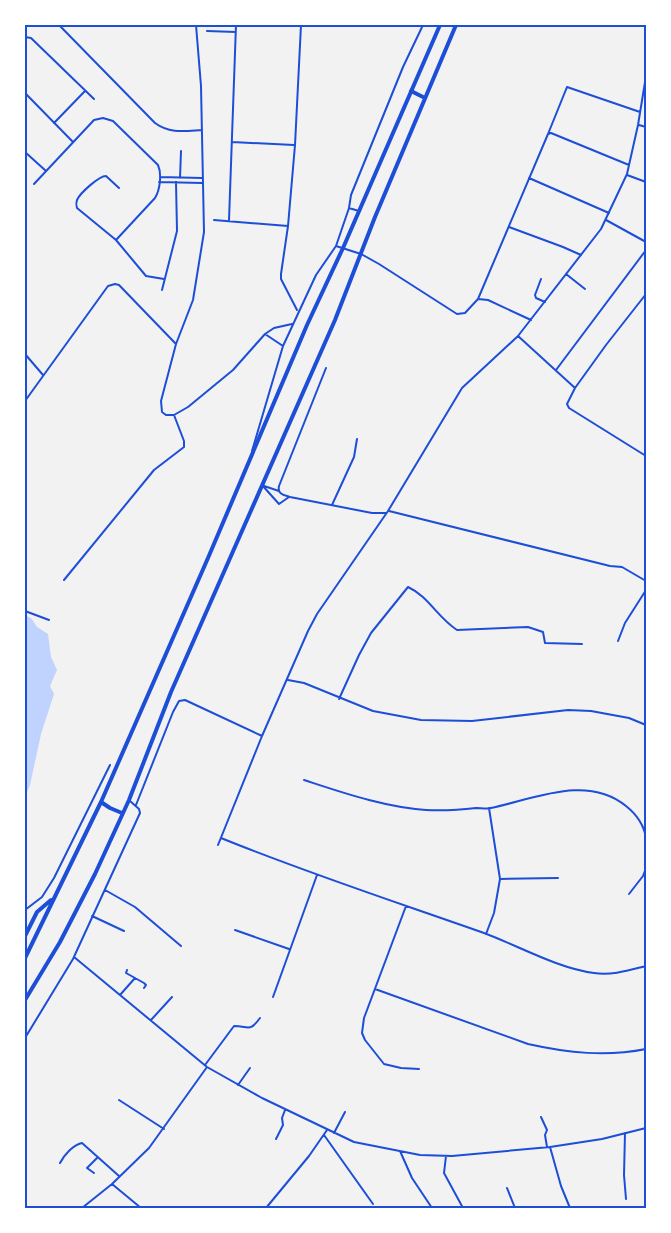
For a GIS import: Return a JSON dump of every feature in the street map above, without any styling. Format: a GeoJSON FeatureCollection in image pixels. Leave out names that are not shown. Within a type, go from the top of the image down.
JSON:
{"type":"FeatureCollection","features":[{"type":"Feature","properties":{"kind":"highway"},"geometry":{"type":"LineString","coordinates":[[25,958],[101,802],[307,325],[343,248],[440,25]]}},
{"type":"Feature","properties":{"kind":"highway"},"geometry":{"type":"LineString","coordinates":[[25,1000],[60,942],[95,874],[129,800],[167,700],[335,320],[456,25]]}},
{"type":"Feature","properties":{"kind":"highway"},"geometry":{"type":"LineString","coordinates":[[411,91],[425,98]]}},
{"type":"Feature","properties":{"kind":"highway"},"geometry":{"type":"LineString","coordinates":[[101,802],[122,813]]}},
{"type":"Feature","properties":{"kind":"highway"},"geometry":{"type":"LineString","coordinates":[[25,936],[37,912],[54,897]]}},
{"type":"Feature","properties":{"kind":"street"},"geometry":{"type":"LineString","coordinates":[[59,25],[155,123],[174,132],[202,130]]}},
{"type":"Feature","properties":{"kind":"street"},"geometry":{"type":"LineString","coordinates":[[196,25],[200,68],[204,232],[193,300],[176,344],[160,407],[164,414],[174,415],[188,406],[233,370],[265,334],[274,328],[292,324]]}},
{"type":"Feature","properties":{"kind":"street"},"geometry":{"type":"LineString","coordinates":[[229,220],[236,25]]}},
{"type":"Feature","properties":{"kind":"street"},"geometry":{"type":"LineString","coordinates":[[298,312],[282,279],[295,145],[301,25]]}},
{"type":"Feature","properties":{"kind":"street"},"geometry":{"type":"LineString","coordinates":[[250,456],[282,346],[318,271],[336,246],[365,156],[423,25]]}},
{"type":"Feature","properties":{"kind":"street"},"geometry":{"type":"LineString","coordinates":[[207,31],[236,32]]}},
{"type":"Feature","properties":{"kind":"street"},"geometry":{"type":"LineString","coordinates":[[25,37],[31,38],[94,99]]}},
{"type":"Feature","properties":{"kind":"street"},"geometry":{"type":"LineString","coordinates":[[218,845],[262,736],[317,614],[387,512],[462,388],[518,336],[581,255],[610,213],[627,174],[646,76]]}},
{"type":"Feature","properties":{"kind":"street"},"geometry":{"type":"LineString","coordinates":[[336,246],[361,254],[455,314],[464,314],[478,299],[566,87],[640,112]]}},
{"type":"Feature","properties":{"kind":"street"},"geometry":{"type":"LineString","coordinates":[[54,123],[85,91]]}},
{"type":"Feature","properties":{"kind":"street"},"geometry":{"type":"LineString","coordinates":[[25,92],[73,142]]}},
{"type":"Feature","properties":{"kind":"street"},"geometry":{"type":"LineString","coordinates":[[34,184],[94,120],[110,119],[158,165],[160,177],[156,198],[116,240]]}},
{"type":"Feature","properties":{"kind":"street"},"geometry":{"type":"LineString","coordinates":[[638,125],[646,127]]}},
{"type":"Feature","properties":{"kind":"street"},"geometry":{"type":"LineString","coordinates":[[548,134],[629,165]]}},
{"type":"Feature","properties":{"kind":"street"},"geometry":{"type":"LineString","coordinates":[[232,142],[295,145]]}},
{"type":"Feature","properties":{"kind":"street"},"geometry":{"type":"LineString","coordinates":[[180,178],[181,151]]}},
{"type":"Feature","properties":{"kind":"street"},"geometry":{"type":"LineString","coordinates":[[25,152],[46,171]]}},
{"type":"Feature","properties":{"kind":"street"},"geometry":{"type":"LineString","coordinates":[[627,174],[646,182]]}},
{"type":"Feature","properties":{"kind":"street"},"geometry":{"type":"LineString","coordinates":[[119,188],[103,175],[79,198],[76,204],[77,208],[116,240],[146,276],[164,279]]}},
{"type":"Feature","properties":{"kind":"street"},"geometry":{"type":"LineString","coordinates":[[160,177],[203,178]]}},
{"type":"Feature","properties":{"kind":"street"},"geometry":{"type":"LineString","coordinates":[[528,178],[610,213]]}},
{"type":"Feature","properties":{"kind":"street"},"geometry":{"type":"LineString","coordinates":[[159,182],[203,183]]}},
{"type":"Feature","properties":{"kind":"street"},"geometry":{"type":"LineString","coordinates":[[162,290],[177,231],[176,182]]}},
{"type":"Feature","properties":{"kind":"street"},"geometry":{"type":"LineString","coordinates":[[349,208],[359,211]]}},
{"type":"Feature","properties":{"kind":"street"},"geometry":{"type":"LineString","coordinates":[[214,220],[288,226]]}},
{"type":"Feature","properties":{"kind":"street"},"geometry":{"type":"LineString","coordinates":[[606,220],[646,242]]}},
{"type":"Feature","properties":{"kind":"street"},"geometry":{"type":"LineString","coordinates":[[508,226],[563,246],[581,255]]}},
{"type":"Feature","properties":{"kind":"street"},"geometry":{"type":"LineString","coordinates":[[556,371],[646,250]]}},
{"type":"Feature","properties":{"kind":"street"},"geometry":{"type":"LineString","coordinates":[[566,274],[586,289]]}},
{"type":"Feature","properties":{"kind":"street"},"geometry":{"type":"LineString","coordinates":[[541,279],[535,295],[545,302]]}},
{"type":"Feature","properties":{"kind":"street"},"geometry":{"type":"LineString","coordinates":[[25,401],[105,288],[111,285],[119,285],[176,344]]}},
{"type":"Feature","properties":{"kind":"street"},"geometry":{"type":"LineString","coordinates":[[646,294],[575,388],[567,404],[569,408],[646,456]]}},
{"type":"Feature","properties":{"kind":"street"},"geometry":{"type":"LineString","coordinates":[[478,299],[488,300],[531,320]]}},
{"type":"Feature","properties":{"kind":"street"},"geometry":{"type":"LineString","coordinates":[[265,334],[282,346]]}},
{"type":"Feature","properties":{"kind":"street"},"geometry":{"type":"LineString","coordinates":[[518,336],[575,388]]}},
{"type":"Feature","properties":{"kind":"street"},"geometry":{"type":"LineString","coordinates":[[25,354],[43,375]]}},
{"type":"Feature","properties":{"kind":"street"},"geometry":{"type":"LineString","coordinates":[[278,491],[326,368]]}},
{"type":"Feature","properties":{"kind":"street"},"geometry":{"type":"LineString","coordinates":[[64,580],[154,470],[184,447],[184,441],[174,415]]}},
{"type":"Feature","properties":{"kind":"street"},"geometry":{"type":"LineString","coordinates":[[332,505],[354,457],[357,439]]}},
{"type":"Feature","properties":{"kind":"street"},"geometry":{"type":"LineString","coordinates":[[262,485],[290,497],[372,512],[387,512],[610,566],[622,567],[646,581]]}},
{"type":"Feature","properties":{"kind":"street"},"geometry":{"type":"LineString","coordinates":[[262,485],[279,504],[290,497]]}},
{"type":"Feature","properties":{"kind":"street"},"geometry":{"type":"LineString","coordinates":[[339,699],[371,633],[408,587],[414,589],[433,606],[449,625],[457,630],[528,627],[543,632],[544,643],[582,644]]}},
{"type":"Feature","properties":{"kind":"street"},"geometry":{"type":"LineString","coordinates":[[618,641],[625,623],[646,590]]}},
{"type":"Feature","properties":{"kind":"street"},"geometry":{"type":"LineString","coordinates":[[25,611],[49,620]]}},
{"type":"Feature","properties":{"kind":"street"},"geometry":{"type":"LineString","coordinates":[[287,680],[304,683],[372,711],[429,721],[472,721],[568,710],[591,711],[628,718],[646,725]]}},
{"type":"Feature","properties":{"kind":"street"},"geometry":{"type":"LineString","coordinates":[[136,805],[172,712],[179,701],[185,700],[262,736]]}},
{"type":"Feature","properties":{"kind":"street"},"geometry":{"type":"LineString","coordinates":[[25,910],[42,897],[54,878],[110,765]]}},
{"type":"Feature","properties":{"kind":"street"},"geometry":{"type":"LineString","coordinates":[[304,780],[355,796],[400,807],[436,810],[490,808],[570,790],[595,792],[612,797],[629,808],[638,818],[646,838]]}},
{"type":"Feature","properties":{"kind":"street"},"geometry":{"type":"LineString","coordinates":[[25,1038],[74,957],[140,813],[136,805],[129,800]]}},
{"type":"Feature","properties":{"kind":"street"},"geometry":{"type":"LineString","coordinates":[[486,934],[494,913],[500,879],[490,808]]}},
{"type":"Feature","properties":{"kind":"street"},"geometry":{"type":"LineString","coordinates":[[221,838],[317,876],[486,934],[543,958],[596,974],[625,972],[646,966]]}},
{"type":"Feature","properties":{"kind":"street"},"geometry":{"type":"LineString","coordinates":[[629,894],[643,876],[646,868]]}},
{"type":"Feature","properties":{"kind":"street"},"geometry":{"type":"LineString","coordinates":[[272,997],[317,876]]}},
{"type":"Feature","properties":{"kind":"street"},"geometry":{"type":"LineString","coordinates":[[500,879],[558,878]]}},
{"type":"Feature","properties":{"kind":"street"},"geometry":{"type":"LineString","coordinates":[[105,890],[135,907],[181,946]]}},
{"type":"Feature","properties":{"kind":"street"},"geometry":{"type":"LineString","coordinates":[[406,906],[362,1025],[362,1033],[365,1040],[384,1064],[401,1068],[419,1069]]}},
{"type":"Feature","properties":{"kind":"street"},"geometry":{"type":"LineString","coordinates":[[92,916],[124,931]]}},
{"type":"Feature","properties":{"kind":"street"},"geometry":{"type":"LineString","coordinates":[[235,930],[289,949]]}},
{"type":"Feature","properties":{"kind":"street"},"geometry":{"type":"LineString","coordinates":[[74,957],[206,1066],[285,1110],[354,1142],[420,1155],[446,1156],[499,1153],[549,1147],[646,1128]]}},
{"type":"Feature","properties":{"kind":"street"},"geometry":{"type":"LineString","coordinates":[[127,970],[126,973],[146,985],[144,988]]}},
{"type":"Feature","properties":{"kind":"street"},"geometry":{"type":"LineString","coordinates":[[120,995],[135,978]]}},
{"type":"Feature","properties":{"kind":"street"},"geometry":{"type":"LineString","coordinates":[[375,989],[546,1049],[594,1054],[621,1054],[646,1049]]}},
{"type":"Feature","properties":{"kind":"street"},"geometry":{"type":"LineString","coordinates":[[151,1020],[172,997]]}},
{"type":"Feature","properties":{"kind":"street"},"geometry":{"type":"LineString","coordinates":[[82,1208],[112,1184],[142,1155],[164,1129],[234,1026],[254,1027],[260,1018]]}},
{"type":"Feature","properties":{"kind":"street"},"geometry":{"type":"LineString","coordinates":[[238,1085],[250,1068]]}},
{"type":"Feature","properties":{"kind":"street"},"geometry":{"type":"LineString","coordinates":[[119,1100],[164,1129]]}},
{"type":"Feature","properties":{"kind":"street"},"geometry":{"type":"LineString","coordinates":[[276,1139],[283,1125],[282,1118],[285,1110]]}},
{"type":"Feature","properties":{"kind":"street"},"geometry":{"type":"LineString","coordinates":[[334,1133],[345,1112]]}},
{"type":"Feature","properties":{"kind":"street"},"geometry":{"type":"LineString","coordinates":[[541,1117],[547,1130],[545,1135],[561,1186],[570,1208]]}},
{"type":"Feature","properties":{"kind":"street"},"geometry":{"type":"LineString","coordinates":[[266,1208],[327,1130]]}},
{"type":"Feature","properties":{"kind":"street"},"geometry":{"type":"LineString","coordinates":[[625,1133],[624,1175],[626,1199]]}},
{"type":"Feature","properties":{"kind":"street"},"geometry":{"type":"LineString","coordinates":[[324,1135],[373,1204]]}},
{"type":"Feature","properties":{"kind":"street"},"geometry":{"type":"LineString","coordinates":[[60,1163],[64,1156],[80,1143],[85,1145],[120,1176]]}},
{"type":"Feature","properties":{"kind":"street"},"geometry":{"type":"LineString","coordinates":[[400,1151],[412,1178],[432,1208]]}},
{"type":"Feature","properties":{"kind":"street"},"geometry":{"type":"LineString","coordinates":[[446,1156],[444,1173],[463,1208]]}},
{"type":"Feature","properties":{"kind":"street"},"geometry":{"type":"LineString","coordinates":[[94,1173],[87,1168],[98,1157]]}},
{"type":"Feature","properties":{"kind":"street"},"geometry":{"type":"LineString","coordinates":[[112,1184],[141,1208]]}},
{"type":"Feature","properties":{"kind":"street"},"geometry":{"type":"LineString","coordinates":[[507,1188],[515,1208]]}},
{"type":"Feature","properties":{"kind":"water"},"geometry":{"type":"Polygon","coordinates":[[[25,615],[31,618],[37,627],[48,634],[51,657],[57,670],[50,686],[54,694],[41,734],[30,785],[25,797],[25,615]]]}}]}
